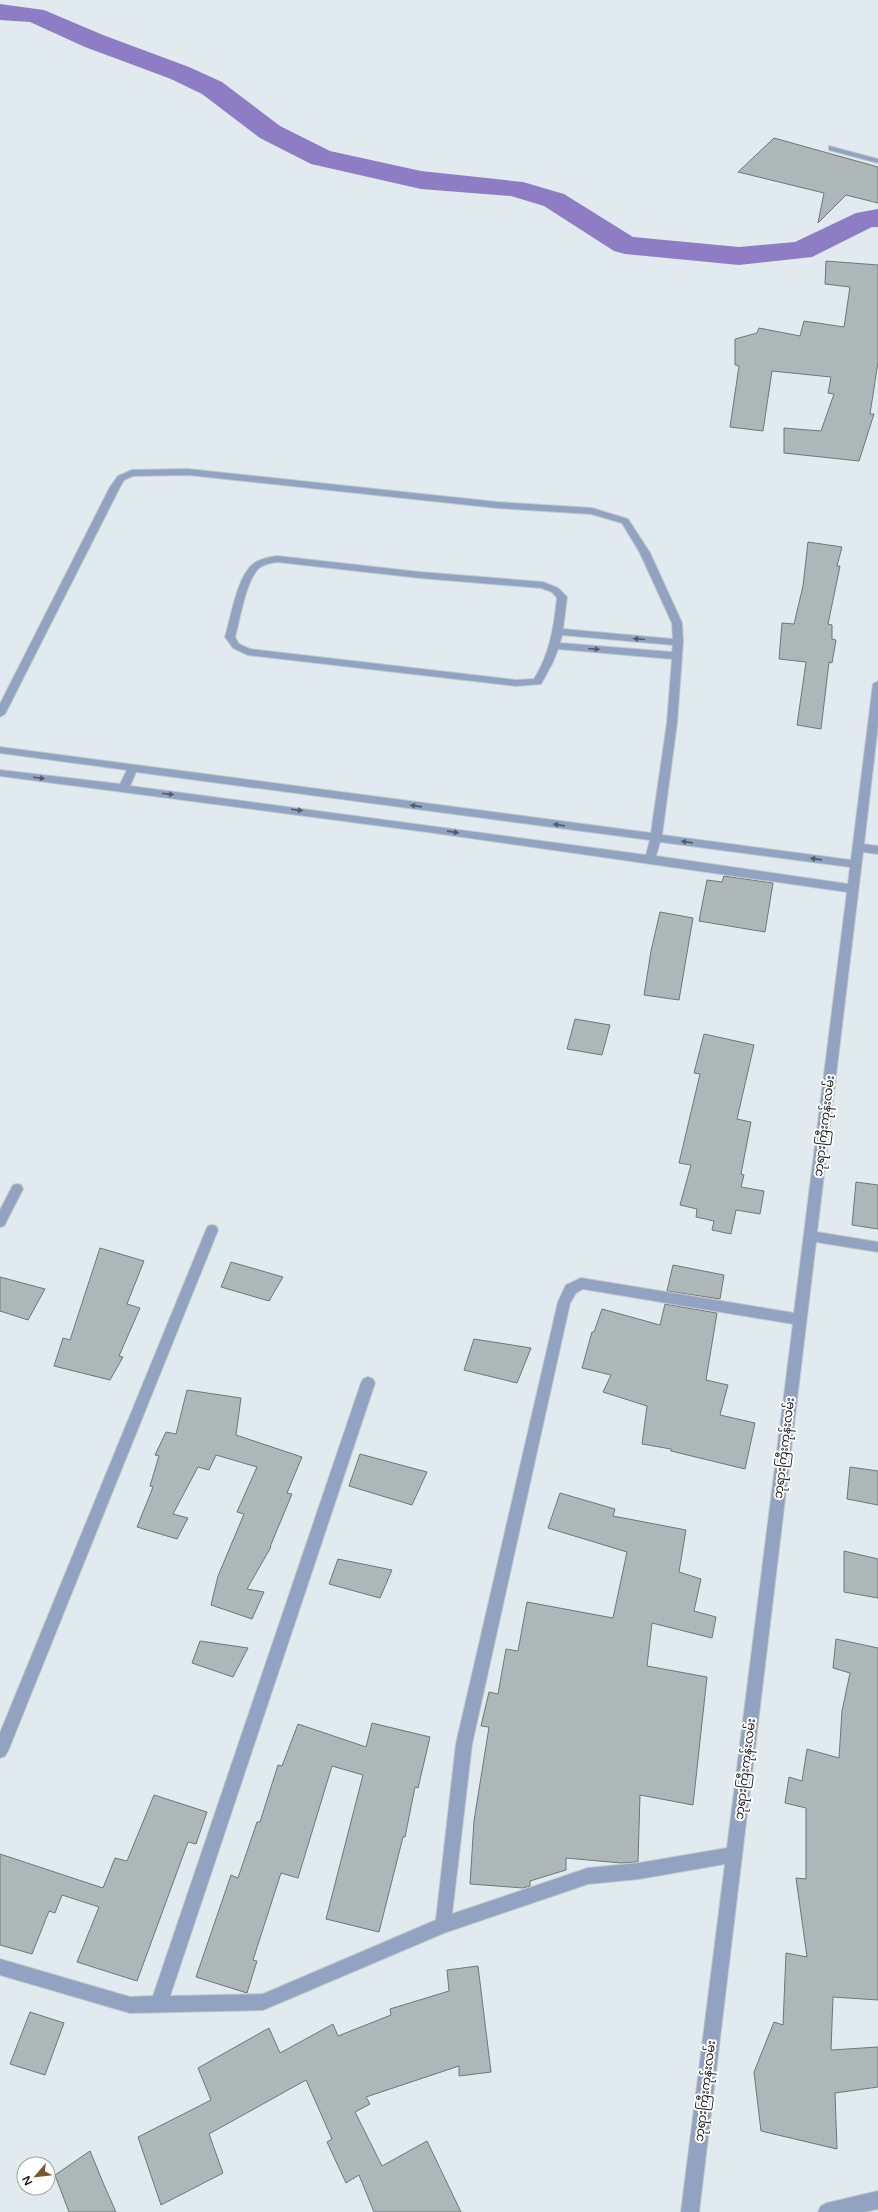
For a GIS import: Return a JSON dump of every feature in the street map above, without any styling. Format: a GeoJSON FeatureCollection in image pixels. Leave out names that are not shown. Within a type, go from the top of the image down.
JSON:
{"type":"FeatureCollection","features":[{"type":"Feature","properties":{"kind":"street"},"geometry":{"type":"LineString","coordinates":[[832,148],[878,161]]}},
{"type":"Feature","properties":{"kind":"street"},"geometry":{"type":"LineString","coordinates":[[0,714],[115,487],[121,478],[132,473],[188,472],[497,505],[592,512],[625,521],[645,552],[677,622],[678,642],[672,723],[656,838],[650,858]]}},
{"type":"Feature","properties":{"kind":"street"},"geometry":{"type":"LineString","coordinates":[[277,558],[420,575],[543,585],[555,590],[562,597],[558,632],[555,646],[545,671],[537,682],[516,683],[248,652],[236,646],[230,637],[240,599],[254,568],[264,561],[277,558]]}},
{"type":"Feature","properties":{"kind":"street"},"geometry":{"type":"LineString","coordinates":[[558,632],[678,642]]}},
{"type":"Feature","properties":{"kind":"street"},"geometry":{"type":"LineString","coordinates":[[555,646],[677,656]]}},
{"type":"Feature","properties":{"kind":"street","name":"ဘုရားကြီးကုန်းလမ်း"},"geometry":{"type":"LineString","coordinates":[[690,2212],[878,684]]}},
{"type":"Feature","properties":{"kind":"street"},"geometry":{"type":"LineString","coordinates":[[0,750],[855,864]]}},
{"type":"Feature","properties":{"kind":"street"},"geometry":{"type":"LineString","coordinates":[[123,789],[133,768]]}},
{"type":"Feature","properties":{"kind":"street"},"geometry":{"type":"LineString","coordinates":[[0,774],[311,812],[650,858],[853,889]]}},
{"type":"Feature","properties":{"kind":"street"},"geometry":{"type":"LineString","coordinates":[[425,828],[432,808]]}},
{"type":"Feature","properties":{"kind":"street"},"geometry":{"type":"LineString","coordinates":[[857,847],[878,850]]}},
{"type":"Feature","properties":{"kind":"street"},"geometry":{"type":"LineString","coordinates":[[0,1222],[17,1189]]}},
{"type":"Feature","properties":{"kind":"street"},"geometry":{"type":"LineString","coordinates":[[0,1751],[212,1230]]}},
{"type":"Feature","properties":{"kind":"street"},"geometry":{"type":"LineString","coordinates":[[810,1236],[878,1247]]}},
{"type":"Feature","properties":{"kind":"street"},"geometry":{"type":"LineString","coordinates":[[443,1925],[464,1744],[564,1302],[571,1289],[581,1283],[800,1320]]}},
{"type":"Feature","properties":{"kind":"street"},"geometry":{"type":"LineString","coordinates":[[159,2004],[368,1383]]}},
{"type":"Feature","properties":{"kind":"street"},"geometry":{"type":"LineString","coordinates":[[0,1967],[130,2005],[263,2002],[443,1925],[588,1876],[639,1870],[734,1855]]}},
{"type":"Feature","properties":{"kind":"street"},"geometry":{"type":"LineString","coordinates":[[827,2212],[878,2200]]}},
{"type":"Feature","properties":{"kind":"building"},"geometry":{"type":"Polygon","coordinates":[[[774,138],[878,167],[878,203],[846,195],[818,223],[824,193],[738,172],[774,138]]]}},
{"type":"Feature","properties":{"kind":"building"},"geometry":{"type":"Polygon","coordinates":[[[826,261],[878,265],[878,362],[870,414],[874,414],[859,461],[784,453],[784,428],[821,431],[834,394],[828,393],[831,377],[772,371],[763,431],[730,427],[739,366],[735,365],[735,339],[757,333],[759,328],[800,336],[804,321],[844,327],[850,287],[825,284],[826,261]]]}},
{"type":"Feature","properties":{"kind":"building"},"geometry":{"type":"Polygon","coordinates":[[[808,542],[842,547],[837,566],[840,566],[828,624],[832,625],[832,639],[836,640],[832,663],[829,662],[821,729],[797,725],[806,662],[779,659],[782,623],[794,624],[803,586],[808,542]]]}},
{"type":"Feature","properties":{"kind":"building"},"geometry":{"type":"Polygon","coordinates":[[[724,876],[773,883],[765,932],[699,921],[707,880],[722,882],[724,876]]]}},
{"type":"Feature","properties":{"kind":"building"},"geometry":{"type":"Polygon","coordinates":[[[660,912],[693,918],[679,1000],[644,995],[651,951],[660,912]]]}},
{"type":"Feature","properties":{"kind":"building"},"geometry":{"type":"Polygon","coordinates":[[[575,1019],[610,1025],[602,1055],[567,1049],[575,1019]]]}},
{"type":"Feature","properties":{"kind":"building"},"geometry":{"type":"Polygon","coordinates":[[[704,1034],[754,1045],[737,1119],[751,1122],[741,1174],[744,1175],[741,1187],[764,1191],[760,1214],[736,1210],[731,1234],[712,1230],[714,1221],[696,1217],[697,1209],[680,1205],[691,1165],[679,1163],[700,1074],[694,1073],[704,1034]]]}},
{"type":"Feature","properties":{"kind":"building"},"geometry":{"type":"Polygon","coordinates":[[[856,1182],[878,1185],[878,1229],[852,1225],[856,1182]]]}},
{"type":"Feature","properties":{"kind":"building"},"geometry":{"type":"Polygon","coordinates":[[[100,1248],[144,1261],[127,1304],[140,1308],[119,1356],[123,1357],[110,1380],[54,1366],[63,1338],[70,1340],[100,1248]]]}},
{"type":"Feature","properties":{"kind":"building"},"geometry":{"type":"Polygon","coordinates":[[[231,1262],[283,1277],[269,1301],[221,1287],[231,1262]]]}},
{"type":"Feature","properties":{"kind":"building"},"geometry":{"type":"Polygon","coordinates":[[[673,1265],[724,1275],[720,1299],[667,1291],[673,1265]]]}},
{"type":"Feature","properties":{"kind":"building"},"geometry":{"type":"Polygon","coordinates":[[[0,1277],[45,1289],[28,1320],[0,1311],[0,1277]]]}},
{"type":"Feature","properties":{"kind":"building"},"geometry":{"type":"Polygon","coordinates":[[[665,1304],[717,1313],[706,1380],[728,1385],[720,1415],[755,1423],[745,1469],[671,1451],[671,1449],[642,1444],[647,1406],[603,1392],[611,1375],[582,1368],[592,1332],[594,1332],[602,1309],[660,1325],[665,1304]]]}},
{"type":"Feature","properties":{"kind":"building"},"geometry":{"type":"Polygon","coordinates":[[[474,1339],[531,1348],[517,1383],[464,1370],[474,1339]]]}},
{"type":"Feature","properties":{"kind":"building"},"geometry":{"type":"Polygon","coordinates":[[[187,1390],[241,1398],[236,1435],[302,1457],[287,1493],[292,1494],[271,1547],[247,1589],[264,1592],[252,1619],[211,1605],[218,1576],[244,1514],[237,1512],[257,1467],[216,1455],[209,1470],[198,1467],[173,1514],[188,1518],[177,1539],[137,1527],[153,1487],[150,1486],[159,1456],[155,1455],[166,1432],[176,1434],[187,1390]]]}},
{"type":"Feature","properties":{"kind":"building"},"geometry":{"type":"Polygon","coordinates":[[[360,1454],[427,1472],[412,1505],[349,1486],[360,1454]]]}},
{"type":"Feature","properties":{"kind":"building"},"geometry":{"type":"Polygon","coordinates":[[[850,1467],[878,1471],[878,1505],[847,1499],[850,1467]]]}},
{"type":"Feature","properties":{"kind":"building"},"geometry":{"type":"Polygon","coordinates":[[[560,1493],[615,1509],[613,1516],[686,1530],[679,1572],[701,1579],[694,1611],[716,1617],[712,1638],[652,1623],[647,1666],[707,1677],[693,1805],[640,1795],[638,1862],[621,1863],[566,1858],[566,1870],[530,1881],[530,1886],[523,1888],[470,1884],[474,1821],[489,1727],[481,1726],[489,1692],[498,1694],[506,1649],[518,1651],[527,1602],[613,1618],[627,1552],[548,1528],[560,1493]]]}},
{"type":"Feature","properties":{"kind":"building"},"geometry":{"type":"Polygon","coordinates":[[[844,1551],[878,1559],[878,1598],[844,1592],[844,1551]]]}},
{"type":"Feature","properties":{"kind":"building"},"geometry":{"type":"Polygon","coordinates":[[[338,1559],[392,1570],[380,1598],[329,1584],[338,1559]]]}},
{"type":"Feature","properties":{"kind":"building"},"geometry":{"type":"Polygon","coordinates":[[[836,1639],[878,1648],[878,2000],[833,1997],[831,2050],[878,2047],[878,2087],[835,2093],[837,2149],[761,2131],[754,2072],[774,2022],[783,2025],[786,1953],[807,1957],[796,1878],[806,1879],[806,1808],[785,1803],[789,1777],[802,1781],[807,1749],[839,1758],[842,1711],[850,1673],[833,1668],[836,1639]]]}},
{"type":"Feature","properties":{"kind":"building"},"geometry":{"type":"Polygon","coordinates":[[[200,1641],[248,1648],[233,1677],[192,1663],[200,1641]]]}},
{"type":"Feature","properties":{"kind":"building"},"geometry":{"type":"Polygon","coordinates":[[[372,1723],[430,1737],[418,1788],[415,1787],[405,1837],[403,1837],[379,1932],[326,1919],[363,1775],[332,1766],[298,1878],[281,1873],[253,1960],[257,1961],[247,1993],[196,1977],[231,1875],[238,1878],[257,1822],[260,1822],[278,1765],[282,1766],[298,1724],[366,1747],[372,1723]]]}},
{"type":"Feature","properties":{"kind":"building"},"geometry":{"type":"Polygon","coordinates":[[[154,1795],[207,1812],[196,1844],[188,1842],[137,1981],[77,1962],[99,1907],[62,1895],[55,1913],[49,1911],[32,1954],[0,1945],[0,1854],[103,1888],[115,1858],[127,1861],[154,1795]]]}},
{"type":"Feature","properties":{"kind":"building"},"geometry":{"type":"Polygon","coordinates":[[[478,1966],[491,2072],[459,2076],[459,2066],[366,2097],[370,2104],[355,2112],[382,2166],[427,2141],[461,2212],[374,2212],[359,2175],[346,2183],[327,2142],[332,2139],[306,2080],[209,2134],[223,2173],[161,2205],[138,2137],[211,2100],[198,2068],[269,2028],[280,2053],[333,2024],[338,2036],[391,2015],[390,2009],[449,1991],[447,1970],[478,1966]]]}},
{"type":"Feature","properties":{"kind":"building"},"geometry":{"type":"Polygon","coordinates":[[[30,2012],[64,2023],[45,2075],[10,2064],[30,2012]]]}},
{"type":"Feature","properties":{"kind":"building"},"geometry":{"type":"Polygon","coordinates":[[[90,2151],[116,2212],[69,2212],[56,2174],[90,2151]]]}},
{"type":"Feature","properties":{"kind":"waterway"},"geometry":{"type":"LineString","coordinates":[[0,12],[35,15],[94,41],[180,73],[212,88],[270,132],[321,158],[421,180],[513,188],[554,200],[625,245],[739,256],[801,251],[866,219],[878,218]]}}]}
